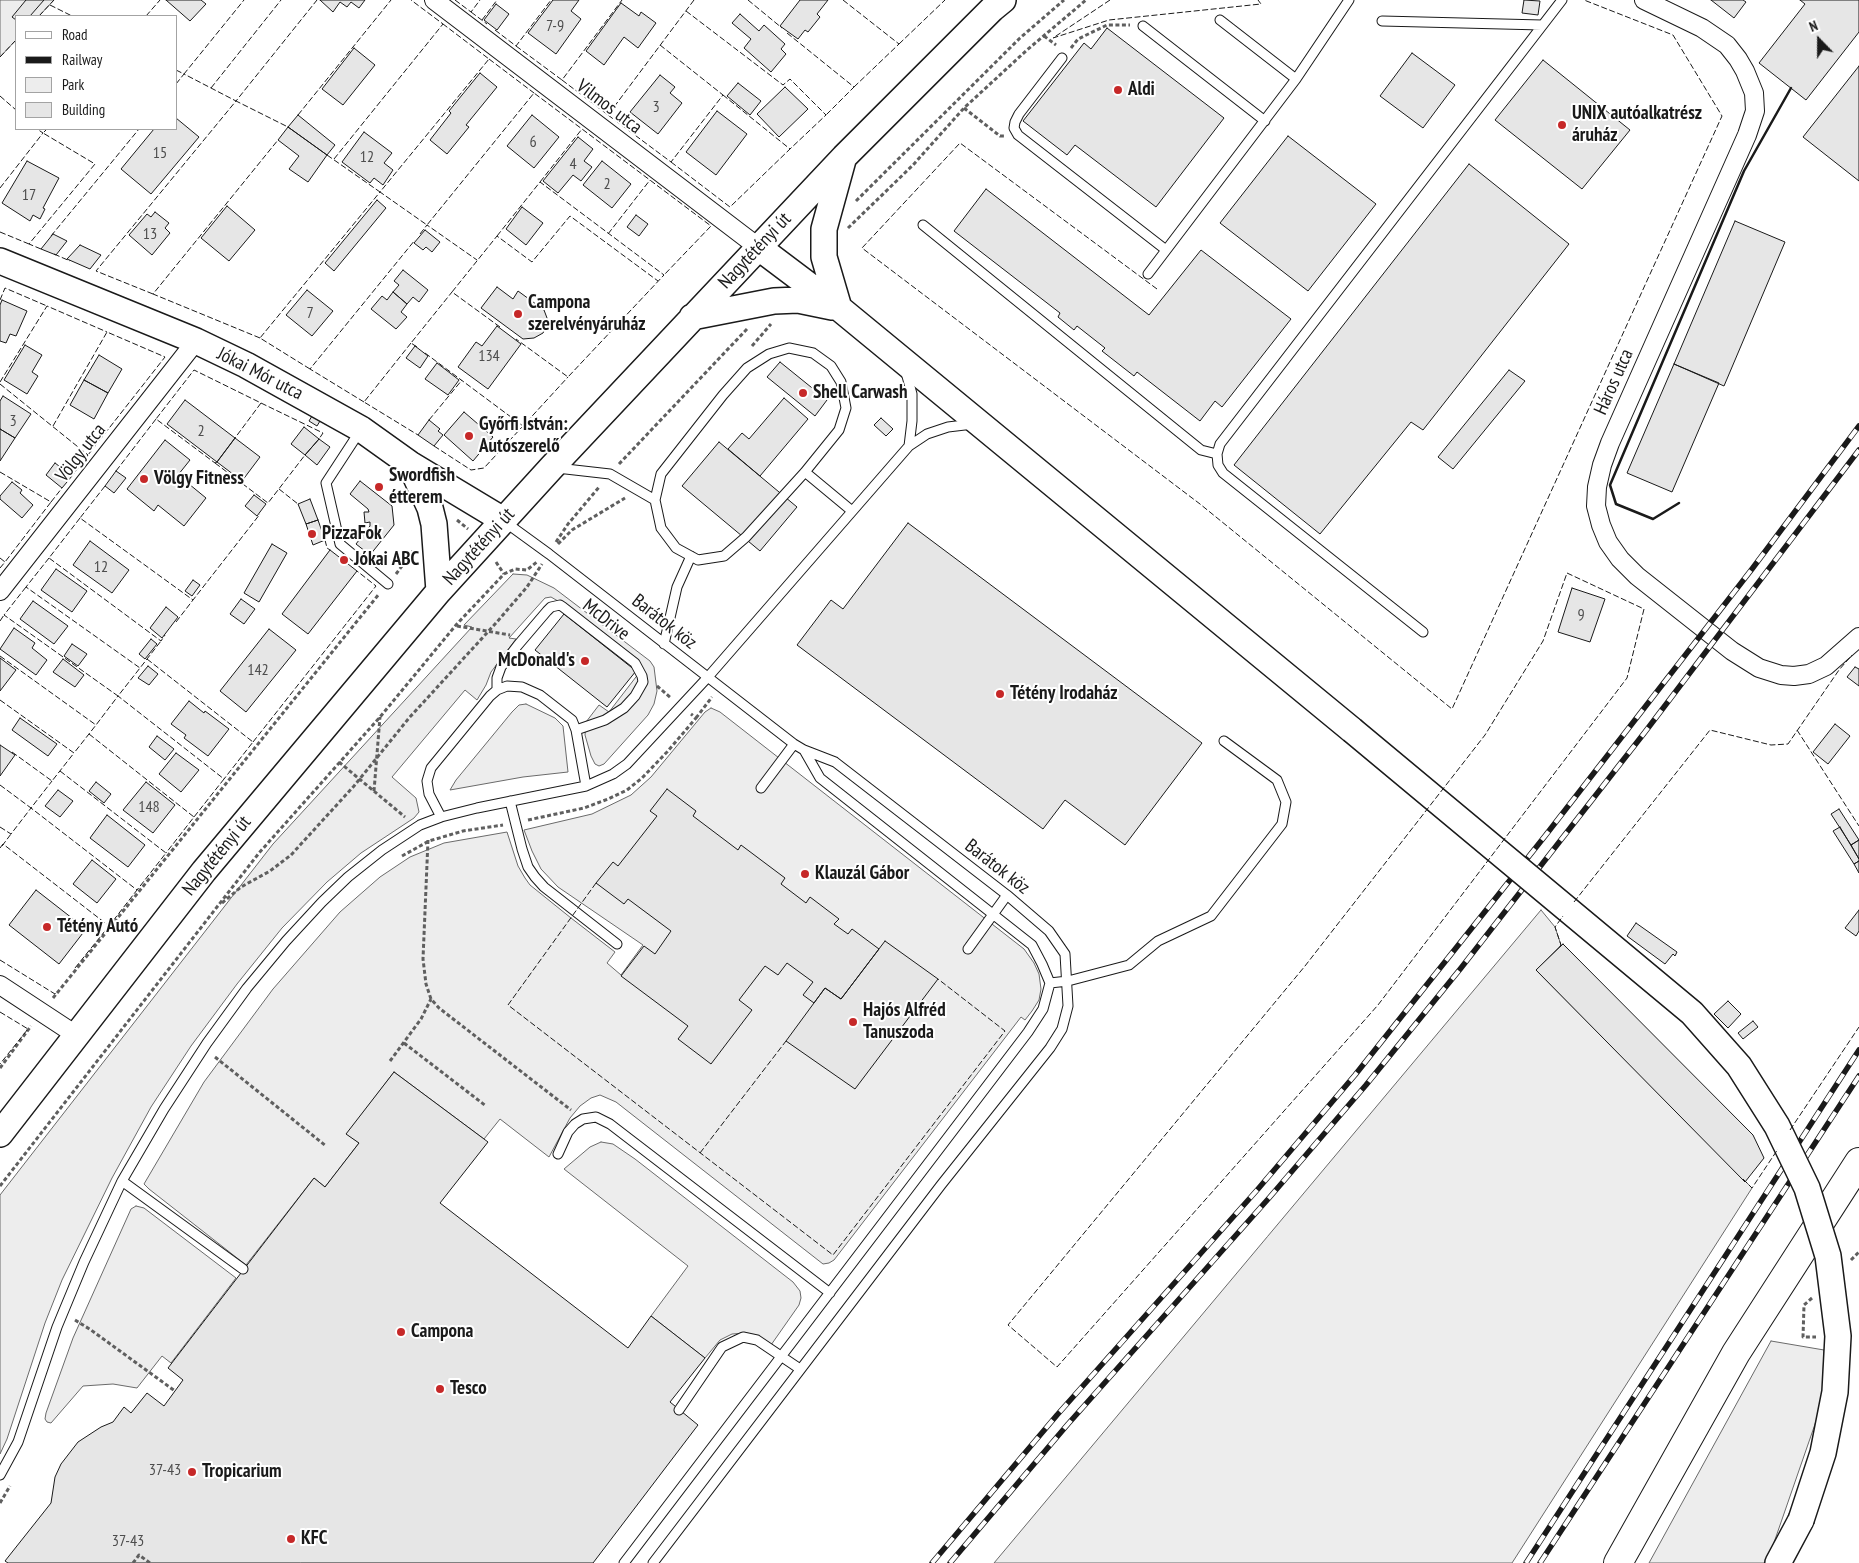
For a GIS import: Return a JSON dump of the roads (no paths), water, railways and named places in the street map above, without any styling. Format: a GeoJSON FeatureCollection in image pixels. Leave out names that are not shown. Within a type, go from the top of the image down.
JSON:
{"type":"FeatureCollection","features":[{"type":"Feature","properties":{"kind":"main road"},"geometry":{"type":"LineString","coordinates":[[1618,1563],[1736,1353],[1859,1162]]}},
{"type":"Feature","properties":{"kind":"street","name":"Vilmos utca"},"geometry":{"type":"LineString","coordinates":[[434,0],[758,247]]}},
{"type":"Feature","properties":{"kind":"street","name":"Háros utca"},"geometry":{"type":"LineString","coordinates":[[1644,0],[1702,28],[1727,45],[1745,71],[1754,93],[1755,111],[1747,135],[1607,451],[1597,487],[1596,506],[1601,525],[1612,548],[1637,576],[1732,651],[1759,668],[1780,676],[1809,674],[1826,666],[1859,636]]}},
{"type":"Feature","properties":{"kind":"street","name":"Nagytétényi út"},"geometry":{"type":"LineString","coordinates":[[0,1134],[204,871],[439,591],[758,247],[992,3]]}},
{"type":"Feature","properties":{"kind":"street"},"geometry":{"type":"LineString","coordinates":[[840,308],[824,257],[824,229],[844,157]]}},
{"type":"Feature","properties":{"kind":"street"},"geometry":{"type":"LineString","coordinates":[[758,247],[840,308],[1622,953],[1692,1013],[1739,1066],[1777,1126],[1807,1188],[1828,1256],[1838,1336],[1835,1392],[1823,1454],[1801,1520],[1778,1563]]}},
{"type":"Feature","properties":{"kind":"street","name":"Jókai Mór utca"},"geometry":{"type":"LineString","coordinates":[[0,261],[196,341],[286,386],[362,429],[410,464],[503,520]]}},
{"type":"Feature","properties":{"kind":"street"},"geometry":{"type":"LineString","coordinates":[[692,318],[769,310],[798,300],[840,308]]}},
{"type":"Feature","properties":{"kind":"street","name":"Völgy utca"},"geometry":{"type":"LineString","coordinates":[[0,591],[196,341]]}},
{"type":"Feature","properties":{"kind":"street"},"geometry":{"type":"LineString","coordinates":[[410,464],[430,508],[434,524],[439,591]]}},
{"type":"Feature","properties":{"kind":"street"},"geometry":{"type":"LineString","coordinates":[[0,985],[76,1035]]}},
{"type":"Feature","properties":{"kind":"lane"},"geometry":{"type":"LineString","coordinates":[[1148,274],[1296,79],[1348,0]]}},
{"type":"Feature","properties":{"kind":"lane"},"geometry":{"type":"LineString","coordinates":[[1423,632],[1223,473],[1218,465],[1217,454],[1220,444],[1562,0]]}},
{"type":"Feature","properties":{"kind":"lane"},"geometry":{"type":"LineString","coordinates":[[1220,20],[1296,79]]}},
{"type":"Feature","properties":{"kind":"lane"},"geometry":{"type":"LineString","coordinates":[[1382,21],[1542,25]]}},
{"type":"Feature","properties":{"kind":"lane"},"geometry":{"type":"LineString","coordinates":[[1143,26],[1265,121]]}},
{"type":"Feature","properties":{"kind":"lane"},"geometry":{"type":"LineString","coordinates":[[1062,58],[1015,122],[1014,128],[1018,135],[1166,250]]}},
{"type":"Feature","properties":{"kind":"lane"},"geometry":{"type":"LineString","coordinates":[[923,225],[1201,450],[1217,454]]}},
{"type":"Feature","properties":{"kind":"lane"},"geometry":{"type":"LineString","coordinates":[[789,348],[813,353],[831,366],[841,382],[846,408],[839,430],[805,472],[746,537],[724,556],[698,560],[676,548],[661,528],[655,500],[660,474],[747,368],[769,354],[789,348]]}},
{"type":"Feature","properties":{"kind":"lane"},"geometry":{"type":"LineString","coordinates":[[902,359],[912,394],[912,421],[909,446]]}},
{"type":"Feature","properties":{"kind":"lane"},"geometry":{"type":"LineString","coordinates":[[0,1475],[18,1442],[57,1327],[84,1262],[122,1182],[164,1109],[207,1043],[247,988],[322,902],[348,877],[382,850],[420,825],[441,817],[586,786],[613,774],[627,764],[708,677],[909,446],[927,434],[948,427],[981,424]]}},
{"type":"Feature","properties":{"kind":"lane"},"geometry":{"type":"LineString","coordinates":[[362,429],[326,483],[340,544],[388,584]]}},
{"type":"Feature","properties":{"kind":"lane"},"geometry":{"type":"LineString","coordinates":[[552,467],[610,474],[655,500]]}},
{"type":"Feature","properties":{"kind":"lane"},"geometry":{"type":"LineString","coordinates":[[805,472],[852,511]]}},
{"type":"Feature","properties":{"kind":"lane","name":"Barátok köz"},"geometry":{"type":"LineString","coordinates":[[503,520],[794,744],[835,762],[1007,895],[1049,931],[1065,954],[1068,1006],[1062,1029],[1050,1048],[941,1185],[653,1563]]}},
{"type":"Feature","properties":{"kind":"lane"},"geometry":{"type":"LineString","coordinates":[[664,644],[677,587],[691,556]]}},
{"type":"Feature","properties":{"kind":"lane","name":"McDrive"},"geometry":{"type":"LineString","coordinates":[[497,690],[497,678],[501,668],[547,610],[560,605],[635,663],[643,682],[636,696],[624,708],[605,720],[576,730]]}},
{"type":"Feature","properties":{"kind":"lane"},"geometry":{"type":"LineString","coordinates":[[441,817],[429,794],[427,781],[431,768],[490,696],[497,690],[507,686],[522,687],[540,695],[572,720],[576,730],[586,786]]}},
{"type":"Feature","properties":{"kind":"lane"},"geometry":{"type":"LineString","coordinates":[[624,1563],[1028,1032],[1043,1009],[1050,983],[1068,981],[1129,965],[1158,941],[1212,916],[1282,824],[1286,802],[1277,780],[1224,740]]}},
{"type":"Feature","properties":{"kind":"lane"},"geometry":{"type":"LineString","coordinates":[[761,788],[794,744]]}},
{"type":"Feature","properties":{"kind":"lane","name":"Barátok köz"},"geometry":{"type":"LineString","coordinates":[[804,750],[820,778],[1032,945],[1050,983]]}},
{"type":"Feature","properties":{"kind":"lane"},"geometry":{"type":"LineString","coordinates":[[510,801],[528,867],[535,877],[617,944]]}},
{"type":"Feature","properties":{"kind":"lane"},"geometry":{"type":"LineString","coordinates":[[968,949],[1007,895]]}},
{"type":"Feature","properties":{"kind":"lane"},"geometry":{"type":"LineString","coordinates":[[558,1154],[568,1132],[575,1124],[584,1119],[596,1117],[610,1124],[830,1293]]}},
{"type":"Feature","properties":{"kind":"lane"},"geometry":{"type":"LineString","coordinates":[[122,1182],[243,1270]]}},
{"type":"Feature","properties":{"kind":"lane"},"geometry":{"type":"LineString","coordinates":[[679,1410],[722,1346],[743,1337],[756,1340],[800,1369]]}},
{"type":"Feature","properties":{"kind":"railway"},"geometry":{"type":"LineString","coordinates":[[932,1563],[1057,1415],[1258,1189],[1355,1075],[1545,836],[1752,569],[1859,426]]}},
{"type":"Feature","properties":{"kind":"railway"},"geometry":{"type":"LineString","coordinates":[[950,1563],[1068,1424],[1269,1198],[1366,1085],[1461,968],[1645,732],[1859,450]]}},
{"type":"Feature","properties":{"kind":"railway"},"geometry":{"type":"LineString","coordinates":[[1526,1563],[1859,1050]]}},
{"type":"Feature","properties":{"kind":"railway"},"geometry":{"type":"LineString","coordinates":[[1540,1563],[1859,1076]]}},
{"type":"Feature","properties":{"kind":"place","name":"Aldi"},"geometry":{"type":"Point","coordinates":[1118,90]}},
{"type":"Feature","properties":{"kind":"place","name":"UNIX autóalkatrész áruház"},"geometry":{"type":"Point","coordinates":[1562,125]}},
{"type":"Feature","properties":{"kind":"place","name":"Campona szerelvényáruház"},"geometry":{"type":"Point","coordinates":[518,314]}},
{"type":"Feature","properties":{"kind":"place","name":"Shell Carwash"},"geometry":{"type":"Point","coordinates":[803,393]}},
{"type":"Feature","properties":{"kind":"place","name":"Győrfi István: Autószerelő"},"geometry":{"type":"Point","coordinates":[469,436]}},
{"type":"Feature","properties":{"kind":"place","name":"Völgy Fitness"},"geometry":{"type":"Point","coordinates":[144,479]}},
{"type":"Feature","properties":{"kind":"place","name":"Swordfish étterem"},"geometry":{"type":"Point","coordinates":[379,487]}},
{"type":"Feature","properties":{"kind":"place","name":"PizzaFok"},"geometry":{"type":"Point","coordinates":[312,534]}},
{"type":"Feature","properties":{"kind":"place","name":"Jókai ABC"},"geometry":{"type":"Point","coordinates":[344,560]}},
{"type":"Feature","properties":{"kind":"place","name":"McDonald's"},"geometry":{"type":"Point","coordinates":[585,661]}},
{"type":"Feature","properties":{"kind":"place","name":"Tétény Irodaház"},"geometry":{"type":"Point","coordinates":[1000,694]}},
{"type":"Feature","properties":{"kind":"place","name":"Klauzál Gábor"},"geometry":{"type":"Point","coordinates":[805,874]}},
{"type":"Feature","properties":{"kind":"place","name":"Tétény Autó"},"geometry":{"type":"Point","coordinates":[47,927]}},
{"type":"Feature","properties":{"kind":"place","name":"Hajós Alfréd Tanuszoda"},"geometry":{"type":"Point","coordinates":[853,1022]}},
{"type":"Feature","properties":{"kind":"place","name":"Campona"},"geometry":{"type":"Point","coordinates":[401,1332]}},
{"type":"Feature","properties":{"kind":"place","name":"Tesco"},"geometry":{"type":"Point","coordinates":[440,1389]}},
{"type":"Feature","properties":{"kind":"place","name":"Tropicarium"},"geometry":{"type":"Point","coordinates":[192,1472]}},
{"type":"Feature","properties":{"kind":"place","name":"KFC"},"geometry":{"type":"Point","coordinates":[291,1539]}}]}
